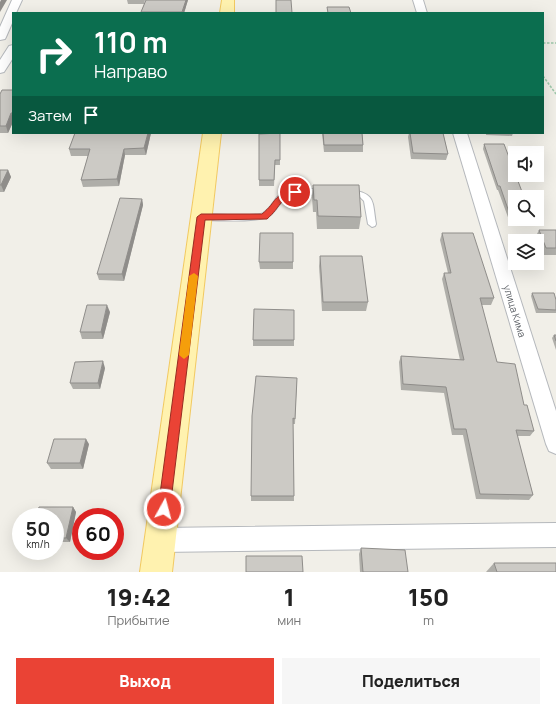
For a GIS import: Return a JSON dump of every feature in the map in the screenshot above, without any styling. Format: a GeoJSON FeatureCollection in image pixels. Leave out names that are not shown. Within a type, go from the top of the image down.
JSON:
{"type":"FeatureCollection","features":[{"type":"Feature","properties":{"kind":"main road"},"geometry":{"type":"LineString","coordinates":[[227,12],[228,0]]}},
{"type":"Feature","properties":{"kind":"main road"},"geometry":{"type":"LineString","coordinates":[[156,572],[212,134]]}},
{"type":"Feature","properties":{"kind":"street"},"geometry":{"type":"LineString","coordinates":[[12,12],[18,0]]}},
{"type":"Feature","properties":{"kind":"street"},"geometry":{"type":"LineString","coordinates":[[418,0],[422,12]]}},
{"type":"Feature","properties":{"kind":"street"},"geometry":{"type":"LineString","coordinates":[[12,13],[1,37],[12,37]]}},
{"type":"Feature","properties":{"kind":"street"},"geometry":{"type":"LineString","coordinates":[[0,70],[12,50]]}},
{"type":"Feature","properties":{"kind":"street","name":"улица Кима"},"geometry":{"type":"LineString","coordinates":[[460,134],[556,444]]}},
{"type":"Feature","properties":{"kind":"street"},"geometry":{"type":"LineString","coordinates":[[160,540],[556,535]]}},
{"type":"Feature","properties":{"kind":"lane"},"geometry":{"type":"LineString","coordinates":[[201,217],[260,218],[267,215],[279,198],[290,193],[354,192],[366,197],[368,200],[372,224]]}},
{"type":"Feature","properties":{"kind":"path"},"geometry":{"type":"LineString","coordinates":[[544,43],[556,43]]}},
{"type":"Feature","properties":{"kind":"path"},"geometry":{"type":"LineString","coordinates":[[544,77],[556,94]]}},
{"type":"Feature","properties":{"kind":"building"},"geometry":{"type":"Polygon","coordinates":[[[146,0],[186,0],[182,12],[141,12],[146,0]]]}},
{"type":"Feature","properties":{"kind":"building"},"geometry":{"type":"Polygon","coordinates":[[[276,0],[291,0],[292,12],[276,12],[276,0]]]}},
{"type":"Feature","properties":{"kind":"building"},"geometry":{"type":"Polygon","coordinates":[[[327,7],[349,7],[351,12],[328,12],[327,7]]]}},
{"type":"Feature","properties":{"kind":"building"},"geometry":{"type":"Polygon","coordinates":[[[2,90],[12,90],[12,113],[6,126],[0,126],[0,94],[2,90]]]}},
{"type":"Feature","properties":{"kind":"building"},"geometry":{"type":"Polygon","coordinates":[[[75,134],[148,134],[144,148],[124,149],[117,179],[81,180],[90,149],[69,149],[75,134]]]}},
{"type":"Feature","properties":{"kind":"building"},"geometry":{"type":"Polygon","coordinates":[[[259,134],[280,134],[280,160],[275,160],[274,180],[259,180],[259,134]]]}},
{"type":"Feature","properties":{"kind":"building"},"geometry":{"type":"Polygon","coordinates":[[[323,134],[362,134],[363,145],[324,145],[323,134]]]}},
{"type":"Feature","properties":{"kind":"building"},"geometry":{"type":"Polygon","coordinates":[[[410,134],[443,134],[448,154],[413,153],[410,134]]]}},
{"type":"Feature","properties":{"kind":"building"},"geometry":{"type":"Polygon","coordinates":[[[484,144],[504,144],[508,155],[508,182],[518,182],[521,190],[508,190],[508,209],[500,186],[498,186],[484,144]]]}},
{"type":"Feature","properties":{"kind":"building"},"geometry":{"type":"Polygon","coordinates":[[[0,170],[8,170],[1,185],[0,185],[0,170]]]}},
{"type":"Feature","properties":{"kind":"building"},"geometry":{"type":"Polygon","coordinates":[[[313,185],[359,185],[361,217],[318,216],[317,200],[314,200],[313,185]]]}},
{"type":"Feature","properties":{"kind":"building"},"geometry":{"type":"Polygon","coordinates":[[[120,198],[142,199],[122,274],[97,274],[120,198]]]}},
{"type":"Feature","properties":{"kind":"building"},"geometry":{"type":"Polygon","coordinates":[[[539,230],[556,230],[556,248],[546,248],[544,243],[544,234],[541,234],[539,230]]]}},
{"type":"Feature","properties":{"kind":"building"},"geometry":{"type":"Polygon","coordinates":[[[260,233],[293,233],[293,262],[259,262],[260,233]]]}},
{"type":"Feature","properties":{"kind":"building"},"geometry":{"type":"Polygon","coordinates":[[[442,233],[473,233],[494,298],[480,298],[497,362],[515,364],[524,405],[527,405],[534,431],[516,430],[533,495],[480,494],[466,429],[454,429],[446,387],[403,384],[401,356],[464,360],[444,273],[451,273],[442,233]]]}},
{"type":"Feature","properties":{"kind":"building"},"geometry":{"type":"Polygon","coordinates":[[[320,256],[362,256],[368,302],[323,302],[320,256]]]}},
{"type":"Feature","properties":{"kind":"building"},"geometry":{"type":"Polygon","coordinates":[[[532,293],[554,293],[556,310],[538,309],[532,293]]]}},
{"type":"Feature","properties":{"kind":"building"},"geometry":{"type":"Polygon","coordinates":[[[87,305],[107,305],[101,332],[80,332],[87,305]]]}},
{"type":"Feature","properties":{"kind":"building"},"geometry":{"type":"Polygon","coordinates":[[[254,309],[294,310],[294,340],[253,340],[254,309]]]}},
{"type":"Feature","properties":{"kind":"building"},"geometry":{"type":"Polygon","coordinates":[[[103,361],[98,383],[70,383],[75,362],[103,361]]]}},
{"type":"Feature","properties":{"kind":"building"},"geometry":{"type":"Polygon","coordinates":[[[256,376],[297,378],[295,419],[293,418],[294,496],[251,496],[252,416],[256,376]]]}},
{"type":"Feature","properties":{"kind":"building"},"geometry":{"type":"Polygon","coordinates":[[[54,439],[86,439],[80,463],[47,463],[54,439]]]}},
{"type":"Feature","properties":{"kind":"building"},"geometry":{"type":"Polygon","coordinates":[[[73,507],[66,538],[64,538],[64,508],[39,508],[73,507]]]}},
{"type":"Feature","properties":{"kind":"building"},"geometry":{"type":"Polygon","coordinates":[[[361,548],[405,550],[408,572],[363,572],[361,548]]]}},
{"type":"Feature","properties":{"kind":"building"},"geometry":{"type":"Polygon","coordinates":[[[246,556],[302,556],[303,572],[246,572],[246,556]]]}},
{"type":"Feature","properties":{"kind":"building"},"geometry":{"type":"Polygon","coordinates":[[[494,563],[556,563],[556,572],[497,572],[494,563]]]}},
{"type":"Feature","properties":{"kind":"slow traffic"},"geometry":{"type":"LineString","coordinates":[[184,355],[194,276]]}},
{"type":"Feature","properties":{"kind":"route"},"geometry":{"type":"LineString","coordinates":[[164,509],[201,217],[264,217],[270,212],[279,198],[295,192]]}}]}
